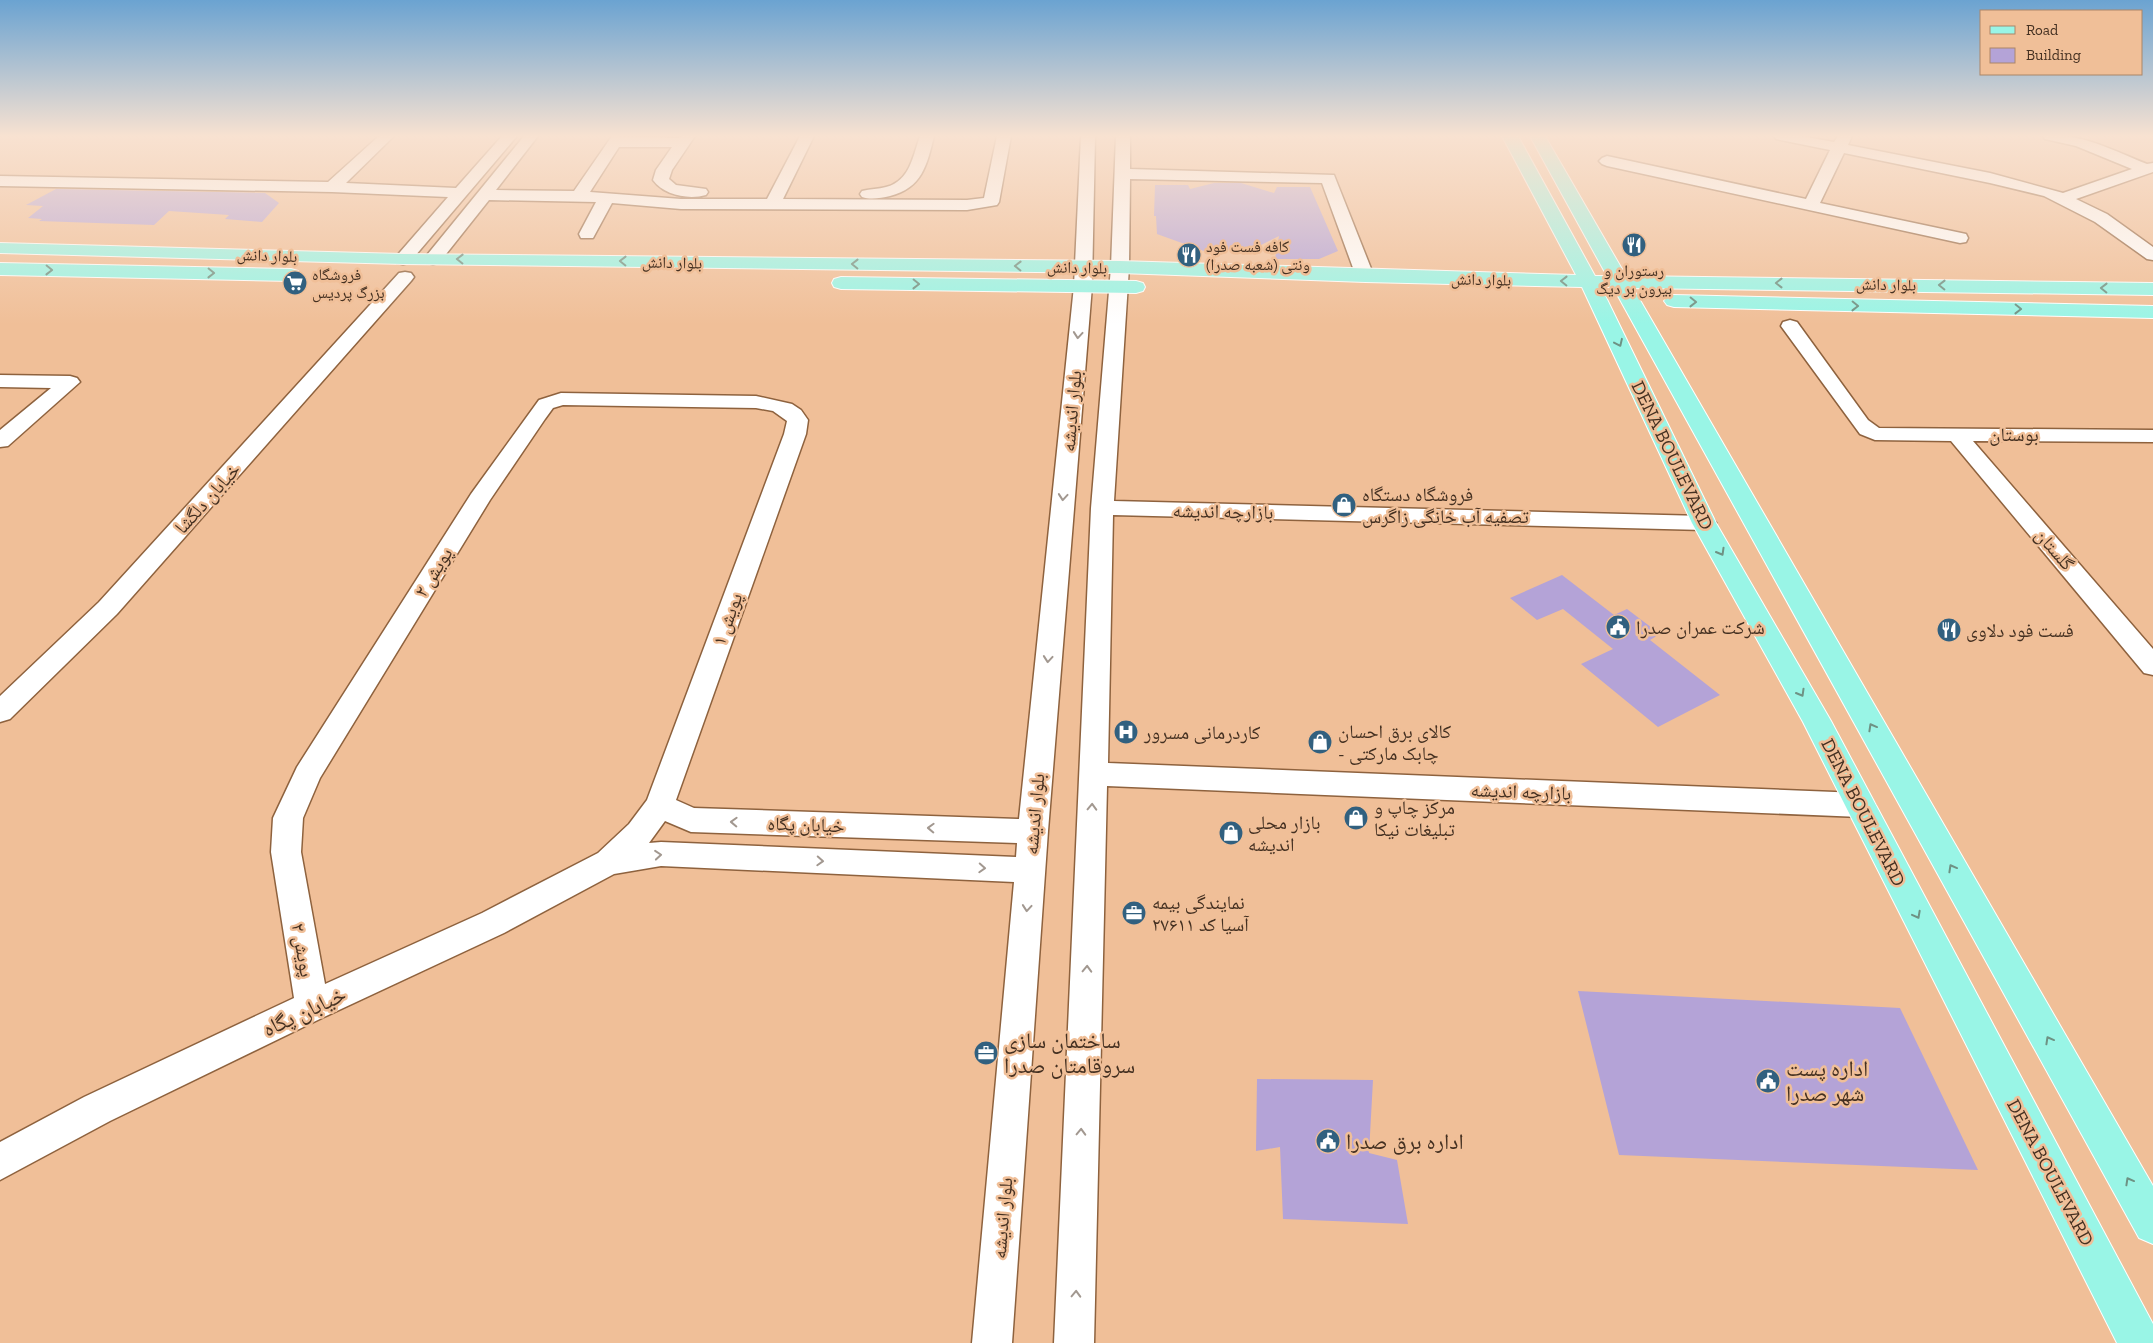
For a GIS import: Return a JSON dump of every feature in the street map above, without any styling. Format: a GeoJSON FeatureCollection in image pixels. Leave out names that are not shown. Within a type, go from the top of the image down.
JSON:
{"type":"FeatureCollection","features":[{"type":"Feature","properties":{"kind":"main road"},"geometry":{"type":"LineString","coordinates":[[1555,199],[1624,294]]}},
{"type":"Feature","properties":{"kind":"main road"},"geometry":{"type":"LineString","coordinates":[[1572,199],[1624,294]]}},
{"type":"Feature","properties":{"kind":"main road","name":"بلوار دانش"},"geometry":{"type":"LineString","coordinates":[[0,248],[405,272],[433,259],[1083,277]]}},
{"type":"Feature","properties":{"kind":"main road","name":"بلوار دانش"},"geometry":{"type":"LineString","coordinates":[[0,269],[306,275]]}},
{"type":"Feature","properties":{"kind":"main road","name":"بلوار دانش"},"geometry":{"type":"LineString","coordinates":[[824,283],[1083,277],[1365,276],[1624,294],[2153,312]]}},
{"type":"Feature","properties":{"kind":"main road","name":"بلوار دانش"},"geometry":{"type":"LineString","coordinates":[[1120,277],[1158,287]]}},
{"type":"Feature","properties":{"kind":"main road","name":"بلوار دانش"},"geometry":{"type":"LineString","coordinates":[[1351,294],[1624,294],[2153,289]]}},
{"type":"Feature","properties":{"kind":"main road","name":"DENA BOULEVARD"},"geometry":{"type":"LineString","coordinates":[[1624,294],[1704,523],[1816,721],[2140,1343]]}},
{"type":"Feature","properties":{"kind":"main road","name":"DENA BOULEVARD"},"geometry":{"type":"LineString","coordinates":[[1624,294],[2153,1224]]}},
{"type":"Feature","properties":{"kind":"street","name":"خیابان دلگشا"},"geometry":{"type":"LineString","coordinates":[[0,712],[108,608],[405,272],[424,234],[455,199]]}},
{"type":"Feature","properties":{"kind":"street"},"geometry":{"type":"LineString","coordinates":[[433,259],[482,199]]}},
{"type":"Feature","properties":{"kind":"street"},"geometry":{"type":"LineString","coordinates":[[586,234],[606,199],[681,204],[799,199]]}},
{"type":"Feature","properties":{"kind":"street"},"geometry":{"type":"LineString","coordinates":[[761,199],[967,206],[991,202],[992,199]]}},
{"type":"Feature","properties":{"kind":"street","name":"بلوار اندیشه"},"geometry":{"type":"LineString","coordinates":[[992,1343],[1033,831],[1083,277],[1086,199]]}},
{"type":"Feature","properties":{"kind":"street","name":"بلوار اندیشه"},"geometry":{"type":"LineString","coordinates":[[1074,1343],[1102,508],[1120,277],[1122,199]]}},
{"type":"Feature","properties":{"kind":"street"},"geometry":{"type":"LineString","coordinates":[[1336,199],[1365,276]]}},
{"type":"Feature","properties":{"kind":"street"},"geometry":{"type":"LineString","coordinates":[[1782,199],[1960,238]]}},
{"type":"Feature","properties":{"kind":"street"},"geometry":{"type":"LineString","coordinates":[[1811,205],[1814,199]]}},
{"type":"Feature","properties":{"kind":"street"},"geometry":{"type":"LineString","coordinates":[[2061,199],[2101,218],[2153,255]]}},
{"type":"Feature","properties":{"kind":"street"},"geometry":{"type":"LineString","coordinates":[[424,234],[422,238],[424,241],[430,242],[438,242],[451,236]]}},
{"type":"Feature","properties":{"kind":"street"},"geometry":{"type":"LineString","coordinates":[[1790,326],[1861,424],[1875,434]]}},
{"type":"Feature","properties":{"kind":"street"},"geometry":{"type":"LineString","coordinates":[[0,381],[70,382],[0,441]]}},
{"type":"Feature","properties":{"kind":"street","name":"پویش ۲"},"geometry":{"type":"LineString","coordinates":[[312,1006],[286,852],[288,818],[307,775],[479,499],[546,404],[561,398],[756,402],[778,405],[789,409],[798,420],[795,434]]}},
{"type":"Feature","properties":{"kind":"street","name":"پویش ۱"},"geometry":{"type":"LineString","coordinates":[[660,805],[795,434]]}},
{"type":"Feature","properties":{"kind":"street","name":"بوستان"},"geometry":{"type":"LineString","coordinates":[[1875,434],[2153,436]]}},
{"type":"Feature","properties":{"kind":"street","name":"گلستان"},"geometry":{"type":"LineString","coordinates":[[1956,434],[2153,666]]}},
{"type":"Feature","properties":{"kind":"street","name":"بازارچه اندیشه"},"geometry":{"type":"LineString","coordinates":[[1102,508],[1704,523]]}},
{"type":"Feature","properties":{"kind":"street","name":"بازارچه اندیشه"},"geometry":{"type":"LineString","coordinates":[[1093,774],[1860,805]]}},
{"type":"Feature","properties":{"kind":"street","name":"خیابان پگاه"},"geometry":{"type":"LineString","coordinates":[[0,1162],[97,1110],[312,1006],[493,923],[610,862],[640,833],[660,805],[691,820],[1033,831]]}},
{"type":"Feature","properties":{"kind":"street","name":"خیابان پگاه"},"geometry":{"type":"LineString","coordinates":[[610,862],[660,854],[1030,870]]}},
{"type":"Feature","properties":{"kind":"building"},"geometry":{"type":"Polygon","coordinates":[[[38,199],[273,199],[279,203],[262,222],[225,219],[229,215],[169,211],[154,225],[39,221],[42,219],[28,218],[43,206],[26,205],[38,199]]]}},
{"type":"Feature","properties":{"kind":"building"},"geometry":{"type":"Polygon","coordinates":[[[1155,199],[1315,199],[1338,251],[1319,259],[1275,259],[1279,236],[1245,253],[1232,248],[1215,255],[1157,234],[1156,216],[1154,216],[1155,199]]]}},
{"type":"Feature","properties":{"kind":"building"},"geometry":{"type":"Polygon","coordinates":[[[1562,575],[1614,615],[1627,609],[1660,634],[1650,640],[1720,695],[1658,727],[1581,664],[1613,649],[1563,609],[1537,620],[1510,598],[1562,575]]]}},
{"type":"Feature","properties":{"kind":"building","name":"اداره پست شهر صدرا"},"geometry":{"type":"Polygon","coordinates":[[[1578,991],[1900,1008],[1978,1170],[1619,1155],[1578,991]]]}},
{"type":"Feature","properties":{"kind":"building"},"geometry":{"type":"Polygon","coordinates":[[[1257,1079],[1373,1080],[1369,1153],[1397,1160],[1408,1224],[1283,1219],[1280,1147],[1256,1151],[1257,1079]]]}},
{"type":"Feature","properties":{"kind":"place","name":"رستوران و بیرون بر دیگ"},"geometry":{"type":"Point","coordinates":[1634,245]}},
{"type":"Feature","properties":{"kind":"place","name":"کافه فست فود ونتی (شعبه صدرا)"},"geometry":{"type":"Point","coordinates":[1189,255]}},
{"type":"Feature","properties":{"kind":"place","name":"فروشگاه بزرگ پردیس"},"geometry":{"type":"Point","coordinates":[295,283]}},
{"type":"Feature","properties":{"kind":"place","name":"فروشگاه دستگاه تصفیه آب خانگی زاگرس"},"geometry":{"type":"Point","coordinates":[1344,505]}},
{"type":"Feature","properties":{"kind":"place","name":"شرکت عمران صدرا"},"geometry":{"type":"Point","coordinates":[1618,627]}},
{"type":"Feature","properties":{"kind":"place","name":"فست فود دلاوی"},"geometry":{"type":"Point","coordinates":[1949,630]}},
{"type":"Feature","properties":{"kind":"place","name":"کاردرمانی مسرور"},"geometry":{"type":"Point","coordinates":[1126,732]}},
{"type":"Feature","properties":{"kind":"place","name":"کالای برق احسان - چابک مارکتی"},"geometry":{"type":"Point","coordinates":[1320,742]}},
{"type":"Feature","properties":{"kind":"place","name":"مرکز چاپ و تبلیغات نیکا"},"geometry":{"type":"Point","coordinates":[1356,818]}},
{"type":"Feature","properties":{"kind":"place","name":"بازار محلی اندیشه"},"geometry":{"type":"Point","coordinates":[1231,833]}},
{"type":"Feature","properties":{"kind":"place","name":"نمایندگی بیمه آسیا کد ۲۷۶۱۱"},"geometry":{"type":"Point","coordinates":[1134,913]}},
{"type":"Feature","properties":{"kind":"place","name":"ساختمان سازی سروقامتان صدرا"},"geometry":{"type":"Point","coordinates":[986,1053]}},
{"type":"Feature","properties":{"kind":"place","name":"اداره پست شهر صدرا"},"geometry":{"type":"Point","coordinates":[1768,1081]}},
{"type":"Feature","properties":{"kind":"place","name":"اداره برق صدرا"},"geometry":{"type":"Point","coordinates":[1328,1141]}}]}
